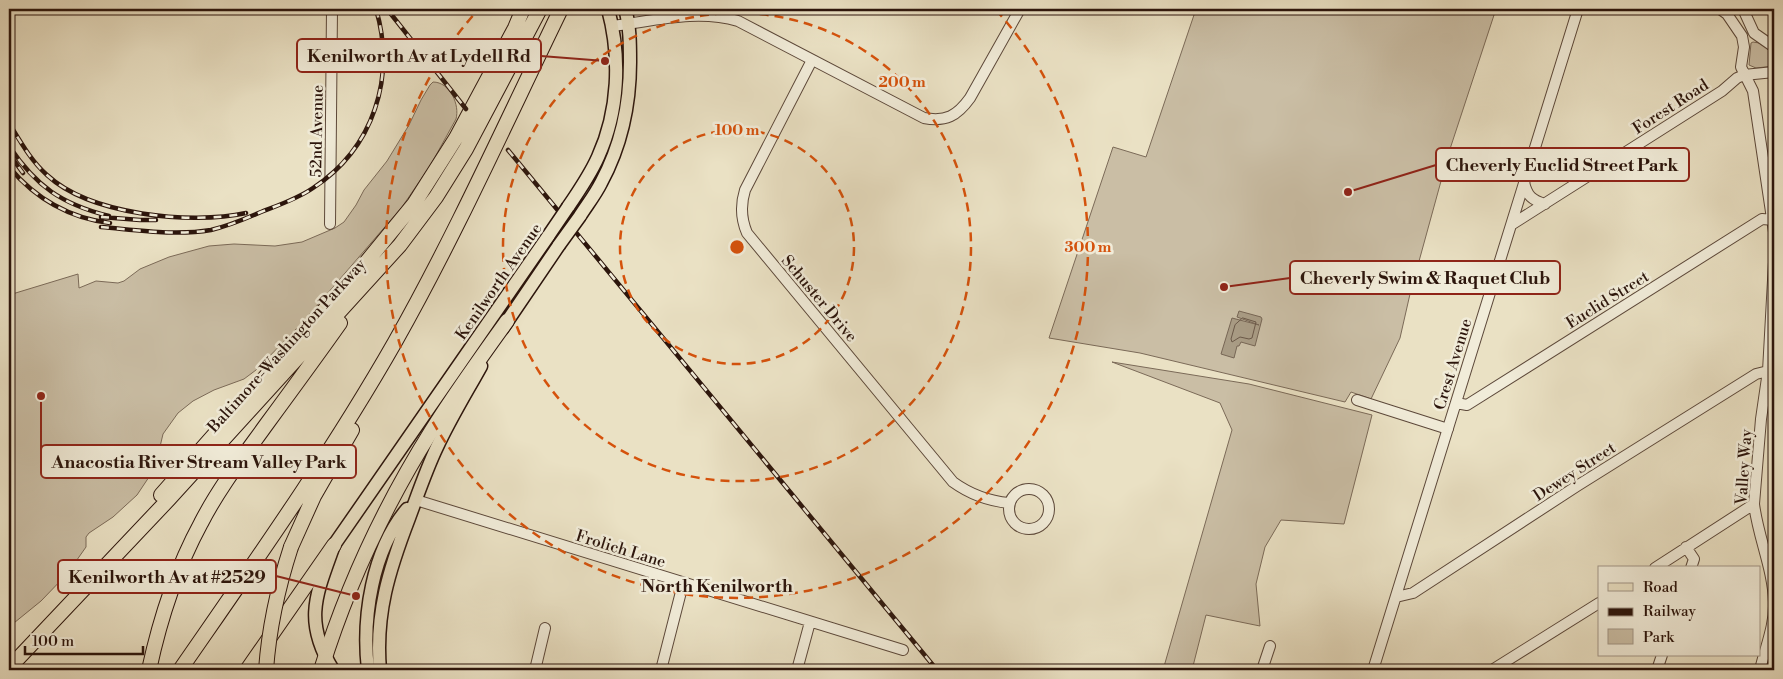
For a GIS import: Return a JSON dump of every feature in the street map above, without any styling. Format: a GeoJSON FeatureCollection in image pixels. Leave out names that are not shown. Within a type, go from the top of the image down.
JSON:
{"type":"FeatureCollection","features":[{"type":"Feature","properties":{"kind":"highway"},"geometry":{"type":"LineString","coordinates":[[81,593],[140,518],[360,271],[414,204],[456,138],[515,28],[522,9]]}},
{"type":"Feature","properties":{"kind":"highway","name":"Baltimore-Washington Parkway"},"geometry":{"type":"LineString","coordinates":[[9,668],[169,500],[384,264],[428,208],[459,161],[540,9]]}},
{"type":"Feature","properties":{"kind":"highway"},"geometry":{"type":"LineString","coordinates":[[180,670],[309,481],[394,343],[453,233],[561,9]]}},
{"type":"Feature","properties":{"kind":"highway"},"geometry":{"type":"LineString","coordinates":[[150,667],[172,588],[188,548],[208,510],[244,456],[384,264]]}},
{"type":"Feature","properties":{"kind":"highway"},"geometry":{"type":"LineString","coordinates":[[320,670],[357,573],[402,480],[436,424],[506,321]]}},
{"type":"Feature","properties":{"kind":"highway"},"geometry":{"type":"LineString","coordinates":[[266,670],[275,608],[292,547],[314,496],[365,407],[394,343]]}},
{"type":"Feature","properties":{"kind":"highway"},"geometry":{"type":"LineString","coordinates":[[247,670],[334,545]]}},
{"type":"Feature","properties":{"kind":"main road","name":"Kenilworth Avenue"},"geometry":{"type":"LineString","coordinates":[[333,670],[316,633],[315,607],[320,584],[334,545],[588,178],[599,156],[614,104],[617,68],[613,26],[608,9]]}},
{"type":"Feature","properties":{"kind":"main road","name":"Kenilworth Avenue"},"geometry":{"type":"LineString","coordinates":[[380,670],[378,634],[383,599],[394,559],[443,435],[506,321],[580,216],[600,184],[622,132],[630,80],[628,24],[625,9]]}},
{"type":"Feature","properties":{"kind":"main road","name":"Kenilworth Avenue"},"geometry":{"type":"LineString","coordinates":[[368,670],[366,620],[373,583],[393,532],[405,512],[416,500]]}},
{"type":"Feature","properties":{"kind":"street","name":"52nd Avenue"},"geometry":{"type":"LineString","coordinates":[[330,224],[332,9]]}},
{"type":"Feature","properties":{"kind":"street"},"geometry":{"type":"LineString","coordinates":[[613,26],[680,13],[721,16],[738,21],[924,118],[943,119],[961,110],[970,98],[1020,9]]}},
{"type":"Feature","properties":{"kind":"street","name":"Crest Avenue"},"geometry":{"type":"LineString","coordinates":[[1373,670],[1578,9]]}},
{"type":"Feature","properties":{"kind":"street"},"geometry":{"type":"LineString","coordinates":[[1720,9],[1727,14],[1742,36],[1744,48],[1741,67],[1753,91],[1774,220],[1774,232]]}},
{"type":"Feature","properties":{"kind":"street"},"geometry":{"type":"LineString","coordinates":[[1743,9],[1754,33],[1774,47]]}},
{"type":"Feature","properties":{"kind":"street"},"geometry":{"type":"LineString","coordinates":[[1742,36],[1754,33]]}},
{"type":"Feature","properties":{"kind":"street","name":"Schuster Drive"},"geometry":{"type":"LineString","coordinates":[[812,60],[744,190],[741,213],[747,233],[953,482],[976,496],[1010,503]]}},
{"type":"Feature","properties":{"kind":"street","name":"Forest Road"},"geometry":{"type":"LineString","coordinates":[[1511,225],[1722,90],[1737,78],[1744,75],[1774,72]]}},
{"type":"Feature","properties":{"kind":"street"},"geometry":{"type":"LineString","coordinates":[[1524,182],[1530,198],[1545,204]]}},
{"type":"Feature","properties":{"kind":"street","name":"Euclid Street"},"geometry":{"type":"LineString","coordinates":[[1456,403],[1467,405],[1762,219],[1774,220]]}},
{"type":"Feature","properties":{"kind":"street","name":"Valley Way"},"geometry":{"type":"LineString","coordinates":[[1760,670],[1772,625],[1774,603],[1773,591],[1755,518],[1754,504],[1760,427],[1768,371],[1774,262]]}},
{"type":"Feature","properties":{"kind":"street","name":"Dewey Street"},"geometry":{"type":"LineString","coordinates":[[1396,597],[1414,593],[1659,434],[1756,374],[1768,371]]}},
{"type":"Feature","properties":{"kind":"street"},"geometry":{"type":"LineString","coordinates":[[1356,400],[1448,429]]}},
{"type":"Feature","properties":{"kind":"street"},"geometry":{"type":"LineString","coordinates":[[1027,488],[1038,490],[1049,504],[1048,517],[1036,528],[1027,529],[1020,527],[1013,521],[1010,515],[1010,503],[1013,496],[1020,491],[1027,488]]}},
{"type":"Feature","properties":{"kind":"street","name":"Frolich Lane"},"geometry":{"type":"LineString","coordinates":[[416,500],[683,584],[903,650]]}},
{"type":"Feature","properties":{"kind":"street"},"geometry":{"type":"LineString","coordinates":[[1658,566],[1754,504]]}},
{"type":"Feature","properties":{"kind":"street"},"geometry":{"type":"LineString","coordinates":[[1686,547],[1694,559],[1692,566]]}},
{"type":"Feature","properties":{"kind":"street"},"geometry":{"type":"LineString","coordinates":[[661,670],[683,584]]}},
{"type":"Feature","properties":{"kind":"street"},"geometry":{"type":"LineString","coordinates":[[1492,670],[1598,604]]}},
{"type":"Feature","properties":{"kind":"street"},"geometry":{"type":"LineString","coordinates":[[797,670],[810,622]]}},
{"type":"Feature","properties":{"kind":"street"},"geometry":{"type":"LineString","coordinates":[[535,670],[545,628]]}},
{"type":"Feature","properties":{"kind":"street"},"geometry":{"type":"LineString","coordinates":[[1262,670],[1270,646]]}},
{"type":"Feature","properties":{"kind":"street"},"geometry":{"type":"LineString","coordinates":[[1657,670],[1662,656]]}},
{"type":"Feature","properties":{"kind":"green space"},"geometry":{"type":"Polygon","coordinates":[[[1196,9],[1496,9],[1449,152],[1410,294],[1400,338],[1371,399],[1351,392],[1345,402],[1140,353],[1049,338],[1113,147],[1146,157],[1196,9]]]}},
{"type":"Feature","properties":{"kind":"green space"},"geometry":{"type":"Polygon","coordinates":[[[1751,43],[1759,43],[1774,53],[1774,66],[1756,68],[1749,65],[1751,43]]]}},
{"type":"Feature","properties":{"kind":"green space"},"geometry":{"type":"Polygon","coordinates":[[[433,82],[439,83],[449,90],[455,101],[456,119],[430,166],[402,207],[302,323],[256,370],[244,379],[214,390],[193,401],[178,413],[163,434],[155,468],[137,495],[113,517],[89,533],[86,537],[86,547],[67,574],[41,601],[9,627],[9,295],[78,274],[79,288],[96,281],[118,283],[124,281],[140,269],[169,257],[209,246],[234,244],[275,246],[302,242],[335,228],[344,222],[364,190],[387,161],[433,82]]]}},
{"type":"Feature","properties":{"kind":"green space"},"geometry":{"type":"Polygon","coordinates":[[[1112,362],[1249,384],[1372,415],[1344,524],[1281,520],[1265,547],[1256,584],[1260,626],[1206,615],[1192,670],[1163,670],[1232,430],[1220,403],[1112,362]]]}},
{"type":"Feature","properties":{"kind":"water"},"geometry":{"type":"Polygon","coordinates":[[[1239,311],[1261,317],[1262,319],[1255,346],[1241,342],[1237,346],[1234,358],[1221,354],[1232,318],[1259,325],[1237,317],[1239,311]]]}},
{"type":"Feature","properties":{"kind":"railway"},"geometry":{"type":"LineString","coordinates":[[101,227],[170,232],[211,230],[294,199],[313,188],[334,172],[351,153],[365,132],[375,109],[381,85],[383,60],[382,35],[376,9]]}},
{"type":"Feature","properties":{"kind":"railway"},"geometry":{"type":"LineString","coordinates":[[387,9],[466,109]]}},
{"type":"Feature","properties":{"kind":"railway"},"geometry":{"type":"LineString","coordinates":[[9,123],[36,164],[47,175],[66,189],[88,200],[142,214],[170,217],[198,218],[246,213]]}},
{"type":"Feature","properties":{"kind":"railway"},"geometry":{"type":"LineString","coordinates":[[9,146],[29,172],[51,192],[77,206],[109,216]]}},
{"type":"Feature","properties":{"kind":"railway"},"geometry":{"type":"LineString","coordinates":[[508,150],[937,670]]}},
{"type":"Feature","properties":{"kind":"railway"},"geometry":{"type":"LineString","coordinates":[[9,154],[23,173]]}},
{"type":"Feature","properties":{"kind":"railway"},"geometry":{"type":"LineString","coordinates":[[9,167],[30,188],[54,205],[81,216],[110,223]]}},
{"type":"Feature","properties":{"kind":"railway"},"geometry":{"type":"LineString","coordinates":[[101,217],[156,220]]}},
{"type":"Feature","properties":{"kind":"place","name":"Kenilworth Av at Lydell Rd"},"geometry":{"type":"Point","coordinates":[605,61]}},
{"type":"Feature","properties":{"kind":"place","name":"Cheverly Euclid Street Park"},"geometry":{"type":"Point","coordinates":[1348,192]}},
{"type":"Feature","properties":{"kind":"place","name":"Cheverly Swim & Raquet Club"},"geometry":{"type":"Point","coordinates":[1224,287]}},
{"type":"Feature","properties":{"kind":"place","name":"Anacostia River Stream Valley Park"},"geometry":{"type":"Point","coordinates":[41,396]}},
{"type":"Feature","properties":{"kind":"place","name":"Kenilworth Av at #2529"},"geometry":{"type":"Point","coordinates":[356,596]}},
{"type":"Feature","properties":{"kind":"district","name":"North Kenilworth"},"geometry":{"type":"Point","coordinates":[717,586]}}]}
